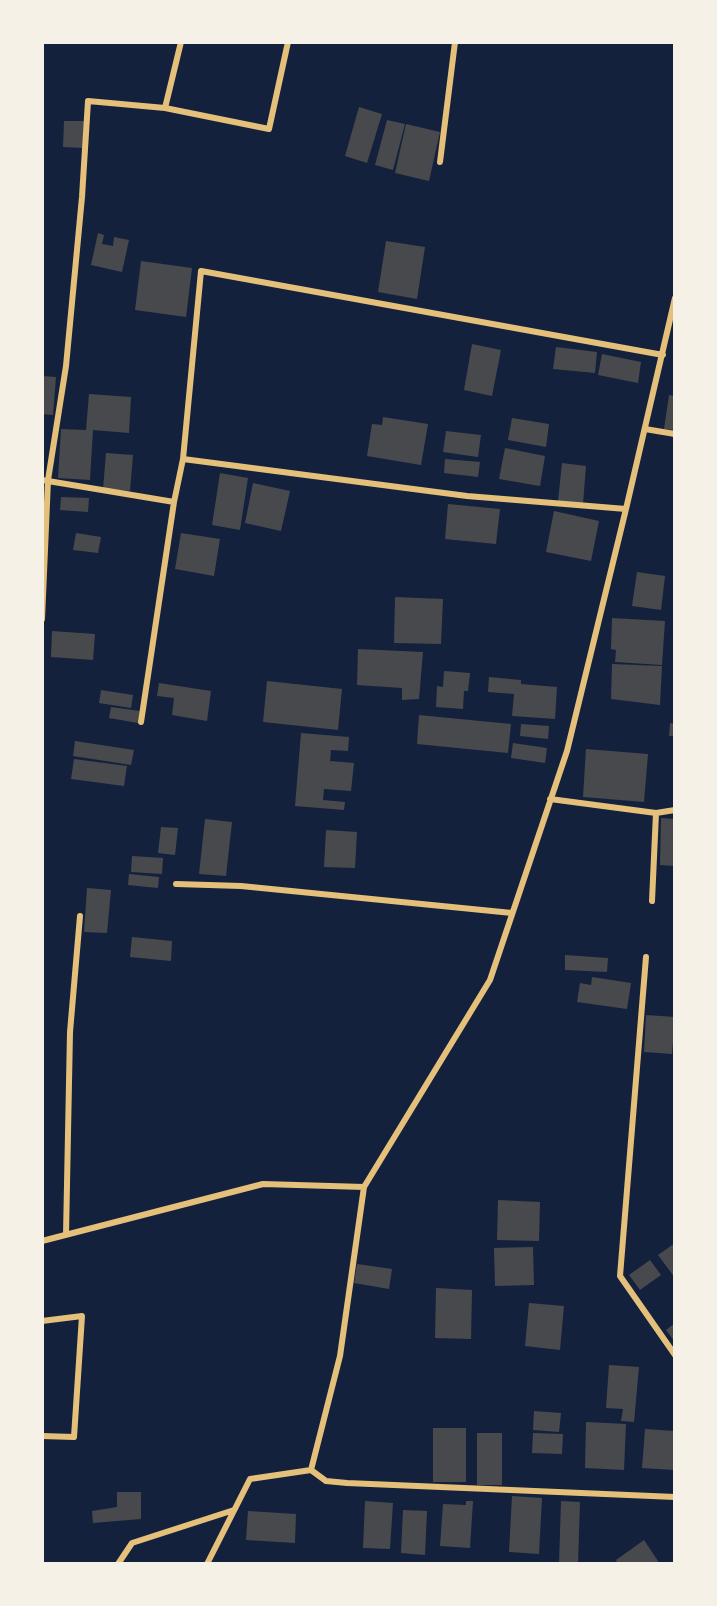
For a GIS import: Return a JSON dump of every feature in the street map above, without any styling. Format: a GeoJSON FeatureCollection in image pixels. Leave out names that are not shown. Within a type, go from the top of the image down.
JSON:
{"type":"FeatureCollection","features":[{"type":"Feature","properties":{"kind":"street"},"geometry":{"type":"LineString","coordinates":[[165,108],[181,42]]}},
{"type":"Feature","properties":{"kind":"street"},"geometry":{"type":"LineString","coordinates":[[42,619],[45,480],[66,366],[82,197],[88,100],[165,108],[269,129],[288,42]]}},
{"type":"Feature","properties":{"kind":"street"},"geometry":{"type":"LineString","coordinates":[[440,162],[455,42]]}},
{"type":"Feature","properties":{"kind":"street"},"geometry":{"type":"LineString","coordinates":[[141,722],[174,501],[183,459],[201,271],[663,355]]}},
{"type":"Feature","properties":{"kind":"street"},"geometry":{"type":"LineString","coordinates":[[310,1470],[340,1356],[364,1187],[490,980],[567,751],[675,298]]}},
{"type":"Feature","properties":{"kind":"street"},"geometry":{"type":"LineString","coordinates":[[645,429],[675,434]]}},
{"type":"Feature","properties":{"kind":"street"},"geometry":{"type":"LineString","coordinates":[[183,459],[467,496],[626,509]]}},
{"type":"Feature","properties":{"kind":"street"},"geometry":{"type":"LineString","coordinates":[[45,480],[174,501]]}},
{"type":"Feature","properties":{"kind":"street"},"geometry":{"type":"LineString","coordinates":[[550,799],[656,813],[675,810]]}},
{"type":"Feature","properties":{"kind":"street"},"geometry":{"type":"LineString","coordinates":[[652,901],[656,813]]}},
{"type":"Feature","properties":{"kind":"street"},"geometry":{"type":"LineString","coordinates":[[176,884],[241,886],[512,913]]}},
{"type":"Feature","properties":{"kind":"street"},"geometry":{"type":"LineString","coordinates":[[66,1235],[70,1032],[80,916]]}},
{"type":"Feature","properties":{"kind":"street"},"geometry":{"type":"LineString","coordinates":[[646,957],[620,1276],[675,1355]]}},
{"type":"Feature","properties":{"kind":"street"},"geometry":{"type":"LineString","coordinates":[[42,1241],[263,1184],[364,1187]]}},
{"type":"Feature","properties":{"kind":"street"},"geometry":{"type":"LineString","coordinates":[[42,1321],[82,1317],[74,1437],[42,1436]]}},
{"type":"Feature","properties":{"kind":"street"},"geometry":{"type":"LineString","coordinates":[[207,1564],[250,1479],[310,1470],[326,1481],[347,1483],[675,1497]]}},
{"type":"Feature","properties":{"kind":"street"},"geometry":{"type":"LineString","coordinates":[[118,1564],[132,1543],[234,1510]]}},
{"type":"Feature","properties":{"kind":"building"},"geometry":{"type":"Polygon","coordinates":[[[359,107],[382,114],[367,163],[345,156],[359,107]]]}},
{"type":"Feature","properties":{"kind":"building"},"geometry":{"type":"Polygon","coordinates":[[[387,120],[405,124],[393,170],[375,165],[387,120]]]}},
{"type":"Feature","properties":{"kind":"building"},"geometry":{"type":"Polygon","coordinates":[[[64,121],[84,121],[83,148],[63,147],[64,121]]]}},
{"type":"Feature","properties":{"kind":"building"},"geometry":{"type":"Polygon","coordinates":[[[406,124],[440,132],[429,181],[395,173],[406,124]]]}},
{"type":"Feature","properties":{"kind":"building"},"geometry":{"type":"Polygon","coordinates":[[[98,233],[104,235],[102,244],[113,246],[114,237],[129,240],[122,272],[91,265],[98,233]]]}},
{"type":"Feature","properties":{"kind":"building"},"geometry":{"type":"Polygon","coordinates":[[[386,241],[425,247],[417,299],[378,292],[386,241]]]}},
{"type":"Feature","properties":{"kind":"building"},"geometry":{"type":"Polygon","coordinates":[[[141,261],[192,268],[186,317],[135,310],[141,261]]]}},
{"type":"Feature","properties":{"kind":"building"},"geometry":{"type":"Polygon","coordinates":[[[472,344],[501,350],[492,396],[464,390],[472,344]]]}},
{"type":"Feature","properties":{"kind":"building"},"geometry":{"type":"Polygon","coordinates":[[[556,347],[597,352],[595,373],[553,369],[556,347]]]}},
{"type":"Feature","properties":{"kind":"building"},"geometry":{"type":"Polygon","coordinates":[[[602,354],[641,362],[638,383],[598,375],[602,354]]]}},
{"type":"Feature","properties":{"kind":"building"},"geometry":{"type":"Polygon","coordinates":[[[42,376],[56,377],[53,415],[42,414],[42,376]]]}},
{"type":"Feature","properties":{"kind":"building"},"geometry":{"type":"Polygon","coordinates":[[[89,394],[131,397],[129,433],[93,430],[90,480],[58,478],[61,429],[86,430],[89,394]]]}},
{"type":"Feature","properties":{"kind":"building"},"geometry":{"type":"Polygon","coordinates":[[[669,395],[675,396],[675,430],[664,429],[669,395]]]}},
{"type":"Feature","properties":{"kind":"building"},"geometry":{"type":"Polygon","coordinates":[[[383,417],[428,424],[421,465],[367,456],[372,424],[382,425],[383,417]]]}},
{"type":"Feature","properties":{"kind":"building"},"geometry":{"type":"Polygon","coordinates":[[[512,418],[549,424],[546,447],[508,440],[512,418]]]}},
{"type":"Feature","properties":{"kind":"building"},"geometry":{"type":"Polygon","coordinates":[[[446,431],[481,435],[478,457],[443,452],[446,431]]]}},
{"type":"Feature","properties":{"kind":"building"},"geometry":{"type":"Polygon","coordinates":[[[505,448],[545,456],[540,486],[499,479],[505,448]]]}},
{"type":"Feature","properties":{"kind":"building"},"geometry":{"type":"Polygon","coordinates":[[[106,453],[133,455],[130,491],[103,489],[106,453]]]}},
{"type":"Feature","properties":{"kind":"building"},"geometry":{"type":"Polygon","coordinates":[[[445,459],[480,462],[478,477],[444,473],[445,459]]]}},
{"type":"Feature","properties":{"kind":"building"},"geometry":{"type":"Polygon","coordinates":[[[562,463],[586,466],[583,504],[558,501],[562,463]]]}},
{"type":"Feature","properties":{"kind":"building"},"geometry":{"type":"Polygon","coordinates":[[[220,473],[248,478],[240,530],[212,525],[220,473]]]}},
{"type":"Feature","properties":{"kind":"building"},"geometry":{"type":"Polygon","coordinates":[[[253,483],[290,491],[281,531],[245,523],[253,483]]]}},
{"type":"Feature","properties":{"kind":"building"},"geometry":{"type":"Polygon","coordinates":[[[61,497],[89,498],[88,512],[60,510],[61,497]]]}},
{"type":"Feature","properties":{"kind":"building"},"geometry":{"type":"Polygon","coordinates":[[[448,504],[500,509],[496,544],[445,539],[448,504]]]}},
{"type":"Feature","properties":{"kind":"building"},"geometry":{"type":"Polygon","coordinates":[[[554,511],[599,521],[591,561],[546,552],[554,511]]]}},
{"type":"Feature","properties":{"kind":"building"},"geometry":{"type":"Polygon","coordinates":[[[76,533],[101,537],[98,553],[73,550],[76,533]]]}},
{"type":"Feature","properties":{"kind":"building"},"geometry":{"type":"Polygon","coordinates":[[[181,533],[220,539],[214,576],[175,569],[181,533]]]}},
{"type":"Feature","properties":{"kind":"building"},"geometry":{"type":"Polygon","coordinates":[[[637,572],[665,576],[661,610],[632,606],[637,572]]]}},
{"type":"Feature","properties":{"kind":"building"},"geometry":{"type":"Polygon","coordinates":[[[395,597],[443,599],[441,644],[394,643],[395,597]]]}},
{"type":"Feature","properties":{"kind":"building"},"geometry":{"type":"Polygon","coordinates":[[[612,618],[665,621],[662,665],[615,662],[616,650],[611,649],[612,618]]]}},
{"type":"Feature","properties":{"kind":"building"},"geometry":{"type":"Polygon","coordinates":[[[52,631],[95,634],[93,660],[51,657],[52,631]]]}},
{"type":"Feature","properties":{"kind":"building"},"geometry":{"type":"Polygon","coordinates":[[[358,649],[423,652],[419,699],[402,700],[402,688],[357,685],[358,649]]]}},
{"type":"Feature","properties":{"kind":"building"},"geometry":{"type":"Polygon","coordinates":[[[612,664],[662,666],[660,705],[611,699],[612,664]]]}},
{"type":"Feature","properties":{"kind":"building"},"geometry":{"type":"Polygon","coordinates":[[[444,671],[470,673],[468,691],[464,691],[463,709],[436,707],[437,686],[443,687],[444,671]]]}},
{"type":"Feature","properties":{"kind":"building"},"geometry":{"type":"Polygon","coordinates":[[[489,677],[521,680],[521,684],[557,687],[555,719],[512,716],[514,694],[488,692],[489,677]]]}},
{"type":"Feature","properties":{"kind":"building"},"geometry":{"type":"Polygon","coordinates":[[[267,681],[342,689],[338,730],[263,722],[267,681]]]}},
{"type":"Feature","properties":{"kind":"building"},"geometry":{"type":"Polygon","coordinates":[[[159,683],[211,691],[207,721],[172,715],[174,698],[157,696],[159,683]]]}},
{"type":"Feature","properties":{"kind":"building"},"geometry":{"type":"Polygon","coordinates":[[[101,690],[133,695],[131,708],[99,703],[101,690]]]}},
{"type":"Feature","properties":{"kind":"building"},"geometry":{"type":"Polygon","coordinates":[[[111,707],[140,711],[138,723],[109,718],[111,707]]]}},
{"type":"Feature","properties":{"kind":"building"},"geometry":{"type":"Polygon","coordinates":[[[419,715],[511,724],[508,753],[417,744],[419,715]]]}},
{"type":"Feature","properties":{"kind":"building"},"geometry":{"type":"Polygon","coordinates":[[[670,723],[675,724],[675,736],[669,736],[670,723]]]}},
{"type":"Feature","properties":{"kind":"building"},"geometry":{"type":"Polygon","coordinates":[[[521,724],[549,726],[548,739],[520,736],[521,724]]]}},
{"type":"Feature","properties":{"kind":"building"},"geometry":{"type":"Polygon","coordinates":[[[301,733],[349,737],[348,751],[331,750],[330,761],[354,763],[351,791],[324,789],[323,800],[345,802],[344,810],[295,806],[301,733]]]}},
{"type":"Feature","properties":{"kind":"building"},"geometry":{"type":"Polygon","coordinates":[[[75,741],[134,750],[131,765],[73,756],[75,741]]]}},
{"type":"Feature","properties":{"kind":"building"},"geometry":{"type":"Polygon","coordinates":[[[513,743],[547,748],[545,763],[511,758],[513,743]]]}},
{"type":"Feature","properties":{"kind":"building"},"geometry":{"type":"Polygon","coordinates":[[[586,749],[648,754],[644,802],[583,797],[586,749]]]}},
{"type":"Feature","properties":{"kind":"building"},"geometry":{"type":"Polygon","coordinates":[[[74,759],[127,766],[124,786],[71,779],[74,759]]]}},
{"type":"Feature","properties":{"kind":"building"},"geometry":{"type":"Polygon","coordinates":[[[661,818],[675,819],[675,866],[660,865],[661,818]]]}},
{"type":"Feature","properties":{"kind":"building"},"geometry":{"type":"Polygon","coordinates":[[[205,819],[232,822],[226,876],[199,874],[205,819]]]}},
{"type":"Feature","properties":{"kind":"building"},"geometry":{"type":"Polygon","coordinates":[[[161,827],[178,828],[175,855],[158,853],[161,827]]]}},
{"type":"Feature","properties":{"kind":"building"},"geometry":{"type":"Polygon","coordinates":[[[326,830],[357,832],[355,868],[324,867],[326,830]]]}},
{"type":"Feature","properties":{"kind":"building"},"geometry":{"type":"Polygon","coordinates":[[[132,856],[163,858],[162,874],[131,872],[132,856]]]}},
{"type":"Feature","properties":{"kind":"building"},"geometry":{"type":"Polygon","coordinates":[[[129,874],[159,877],[158,888],[128,885],[129,874]]]}},
{"type":"Feature","properties":{"kind":"building"},"geometry":{"type":"Polygon","coordinates":[[[87,888],[111,890],[107,933],[84,932],[87,888]]]}},
{"type":"Feature","properties":{"kind":"building"},"geometry":{"type":"Polygon","coordinates":[[[132,937],[172,941],[171,961],[130,957],[132,937]]]}},
{"type":"Feature","properties":{"kind":"building"},"geometry":{"type":"Polygon","coordinates":[[[565,955],[608,958],[607,972],[565,970],[565,955]]]}},
{"type":"Feature","properties":{"kind":"building"},"geometry":{"type":"Polygon","coordinates":[[[592,977],[631,983],[627,1009],[577,1002],[580,983],[591,985],[592,977]]]}},
{"type":"Feature","properties":{"kind":"building"},"geometry":{"type":"Polygon","coordinates":[[[646,1015],[675,1017],[672,1054],[644,1052],[646,1015]]]}},
{"type":"Feature","properties":{"kind":"building"},"geometry":{"type":"Polygon","coordinates":[[[498,1200],[540,1202],[539,1241],[497,1240],[498,1200]]]}},
{"type":"Feature","properties":{"kind":"building"},"geometry":{"type":"Polygon","coordinates":[[[675,1243],[675,1278],[658,1255],[675,1243]]]}},
{"type":"Feature","properties":{"kind":"building"},"geometry":{"type":"Polygon","coordinates":[[[533,1247],[534,1285],[495,1286],[494,1248],[533,1247]]]}},
{"type":"Feature","properties":{"kind":"building"},"geometry":{"type":"Polygon","coordinates":[[[650,1260],[661,1275],[640,1290],[629,1275],[650,1260]]]}},
{"type":"Feature","properties":{"kind":"building"},"geometry":{"type":"Polygon","coordinates":[[[357,1264],[392,1269],[389,1289],[354,1283],[357,1264]]]}},
{"type":"Feature","properties":{"kind":"building"},"geometry":{"type":"Polygon","coordinates":[[[436,1288],[472,1290],[471,1339],[435,1338],[436,1288]]]}},
{"type":"Feature","properties":{"kind":"building"},"geometry":{"type":"Polygon","coordinates":[[[529,1303],[564,1306],[560,1350],[525,1346],[529,1303]]]}},
{"type":"Feature","properties":{"kind":"building"},"geometry":{"type":"Polygon","coordinates":[[[675,1323],[675,1342],[666,1330],[675,1323]]]}},
{"type":"Feature","properties":{"kind":"building"},"geometry":{"type":"Polygon","coordinates":[[[609,1365],[639,1367],[634,1422],[621,1421],[623,1409],[606,1408],[609,1365]]]}},
{"type":"Feature","properties":{"kind":"building"},"geometry":{"type":"Polygon","coordinates":[[[534,1411],[561,1413],[559,1432],[533,1430],[534,1411]]]}},
{"type":"Feature","properties":{"kind":"building"},"geometry":{"type":"Polygon","coordinates":[[[586,1422],[626,1424],[624,1470],[585,1468],[586,1422]]]}},
{"type":"Feature","properties":{"kind":"building"},"geometry":{"type":"Polygon","coordinates":[[[433,1428],[466,1428],[466,1482],[433,1482],[433,1428]]]}},
{"type":"Feature","properties":{"kind":"building"},"geometry":{"type":"Polygon","coordinates":[[[645,1429],[675,1431],[675,1470],[642,1468],[645,1429]]]}},
{"type":"Feature","properties":{"kind":"building"},"geometry":{"type":"Polygon","coordinates":[[[477,1433],[502,1433],[502,1485],[477,1485],[477,1433]]]}},
{"type":"Feature","properties":{"kind":"building"},"geometry":{"type":"Polygon","coordinates":[[[533,1433],[563,1434],[562,1454],[532,1453],[533,1433]]]}},
{"type":"Feature","properties":{"kind":"building"},"geometry":{"type":"Polygon","coordinates":[[[117,1492],[141,1492],[141,1519],[93,1523],[92,1511],[117,1507],[117,1492]]]}},
{"type":"Feature","properties":{"kind":"building"},"geometry":{"type":"Polygon","coordinates":[[[512,1496],[542,1498],[539,1554],[509,1552],[512,1496]]]}},
{"type":"Feature","properties":{"kind":"building"},"geometry":{"type":"Polygon","coordinates":[[[365,1501],[393,1503],[390,1549],[363,1548],[365,1501]]]}},
{"type":"Feature","properties":{"kind":"building"},"geometry":{"type":"Polygon","coordinates":[[[466,1501],[473,1501],[470,1548],[440,1546],[443,1504],[466,1505],[466,1501]]]}},
{"type":"Feature","properties":{"kind":"building"},"geometry":{"type":"Polygon","coordinates":[[[561,1501],[580,1502],[578,1564],[559,1564],[561,1501]]]}},
{"type":"Feature","properties":{"kind":"building"},"geometry":{"type":"Polygon","coordinates":[[[403,1510],[427,1511],[425,1555],[401,1553],[403,1510]]]}},
{"type":"Feature","properties":{"kind":"building"},"geometry":{"type":"Polygon","coordinates":[[[248,1511],[296,1514],[295,1543],[246,1540],[248,1511]]]}},
{"type":"Feature","properties":{"kind":"building"},"geometry":{"type":"Polygon","coordinates":[[[644,1540],[660,1564],[618,1564],[616,1560],[644,1540]]]}}]}
